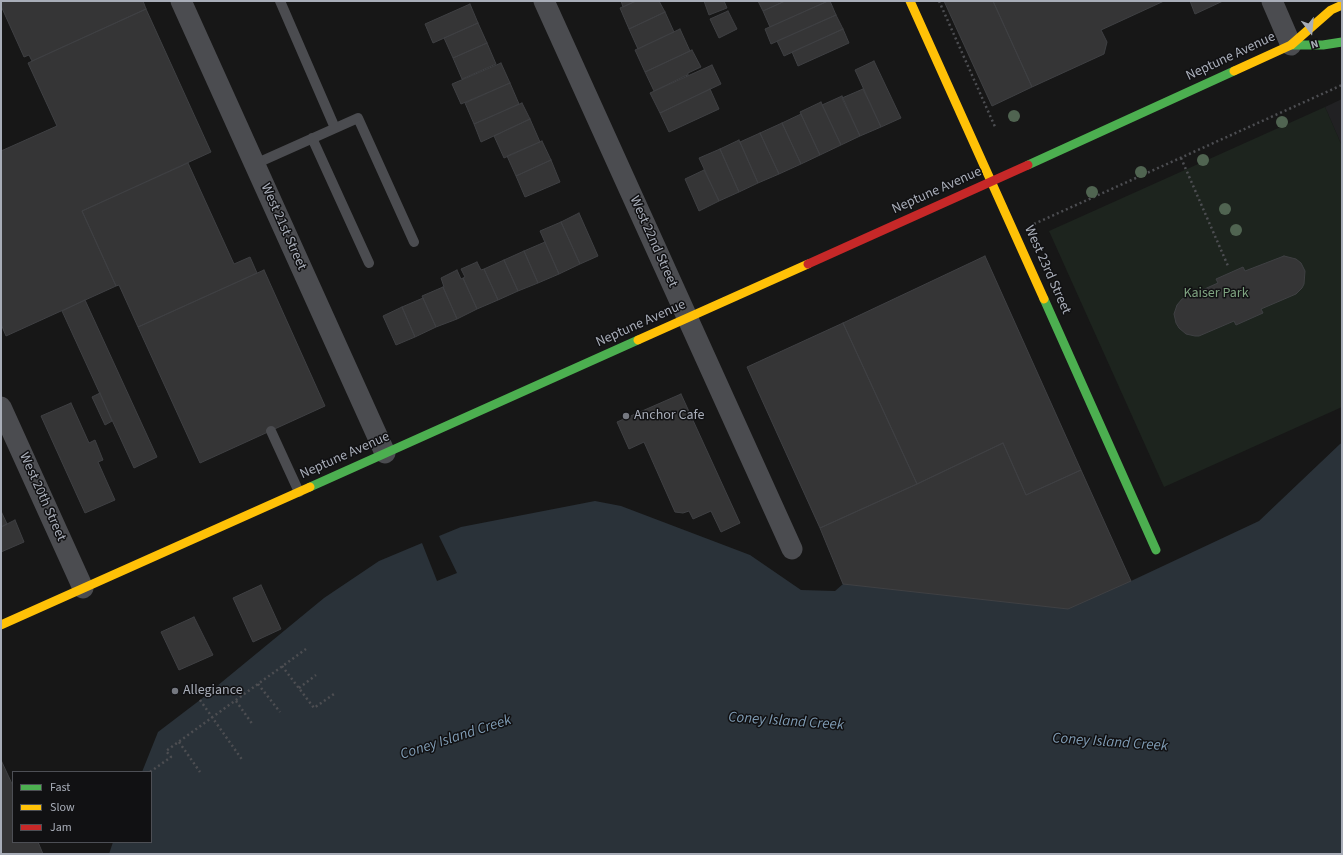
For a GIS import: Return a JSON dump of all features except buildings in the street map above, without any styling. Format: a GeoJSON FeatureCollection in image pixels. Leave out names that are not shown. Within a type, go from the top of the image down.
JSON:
{"type":"FeatureCollection","features":[{"type":"Feature","properties":{"kind":"main road","name":"West 23rd Street"},"geometry":{"type":"LineString","coordinates":[[910,1],[1156,550]]}},
{"type":"Feature","properties":{"kind":"main road","name":"Neptune Avenue"},"geometry":{"type":"LineString","coordinates":[[1,625],[992,182],[1291,45],[1331,10],[1342,5]]}},
{"type":"Feature","properties":{"kind":"main road","name":"Neptune Avenue"},"geometry":{"type":"LineString","coordinates":[[1291,45],[1323,45],[1342,42]]}},
{"type":"Feature","properties":{"kind":"street","name":"West 21st Street"},"geometry":{"type":"LineString","coordinates":[[181,1],[385,454]]}},
{"type":"Feature","properties":{"kind":"street","name":"West 22nd Street"},"geometry":{"type":"LineString","coordinates":[[544,1],[792,550]]}},
{"type":"Feature","properties":{"kind":"street"},"geometry":{"type":"LineString","coordinates":[[1272,1],[1291,45]]}},
{"type":"Feature","properties":{"kind":"street","name":"West 20th Street"},"geometry":{"type":"LineString","coordinates":[[1,407],[83,588]]}},
{"type":"Feature","properties":{"kind":"lane"},"geometry":{"type":"LineString","coordinates":[[280,1],[335,128]]}},
{"type":"Feature","properties":{"kind":"lane"},"geometry":{"type":"LineString","coordinates":[[255,164],[358,118],[414,242]]}},
{"type":"Feature","properties":{"kind":"lane"},"geometry":{"type":"LineString","coordinates":[[312,138],[369,263]]}},
{"type":"Feature","properties":{"kind":"lane"},"geometry":{"type":"LineString","coordinates":[[271,431],[299,492]]}},
{"type":"Feature","properties":{"kind":"path"},"geometry":{"type":"LineString","coordinates":[[938,1],[996,129]]}},
{"type":"Feature","properties":{"kind":"path"},"geometry":{"type":"LineString","coordinates":[[1032,226],[1342,85]]}},
{"type":"Feature","properties":{"kind":"path"},"geometry":{"type":"LineString","coordinates":[[1181,158],[1228,266]]}},
{"type":"Feature","properties":{"kind":"path"},"geometry":{"type":"LineString","coordinates":[[151,771],[171,757],[166,751],[236,702],[306,649]]}},
{"type":"Feature","properties":{"kind":"path"},"geometry":{"type":"LineString","coordinates":[[282,666],[314,708],[334,694]]}},
{"type":"Feature","properties":{"kind":"path"},"geometry":{"type":"LineString","coordinates":[[299,688],[316,675]]}},
{"type":"Feature","properties":{"kind":"path"},"geometry":{"type":"LineString","coordinates":[[258,684],[280,712]]}},
{"type":"Feature","properties":{"kind":"path"},"geometry":{"type":"LineString","coordinates":[[200,700],[243,761]]}},
{"type":"Feature","properties":{"kind":"path"},"geometry":{"type":"LineString","coordinates":[[236,702],[253,726]]}},
{"type":"Feature","properties":{"kind":"path"},"geometry":{"type":"LineString","coordinates":[[179,742],[200,772]]}},
{"type":"Feature","properties":{"kind":"shaded area"},"geometry":{"type":"Polygon","coordinates":[[[1342,99],[1342,146],[1325,107],[1342,99]]]}},
{"type":"Feature","properties":{"kind":"green space","name":"Kaiser Park"},"geometry":{"type":"Polygon","coordinates":[[[1325,107],[1342,146],[1342,407],[1164,487],[1049,231],[1325,107]]]}},
{"type":"Feature","properties":{"kind":"water","name":"Coney Island Creek"},"geometry":{"type":"Polygon","coordinates":[[[1342,443],[1342,854],[109,854],[113,843],[152,843],[152,771],[142,771],[158,732],[200,700],[324,598],[379,561],[422,543],[437,581],[457,573],[439,536],[461,527],[595,501],[621,506],[750,555],[801,590],[835,591],[843,584],[1131,581],[1259,521],[1342,443]]]}},
{"type":"Feature","properties":{"kind":"traffic: fast"},"geometry":{"type":"LineString","coordinates":[[1291,45],[1323,45],[1342,42]]}},
{"type":"Feature","properties":{"kind":"traffic: fast"},"geometry":{"type":"LineString","coordinates":[[1028,165],[1234,71]]}},
{"type":"Feature","properties":{"kind":"traffic: fast"},"geometry":{"type":"LineString","coordinates":[[1044,299],[1156,550]]}},
{"type":"Feature","properties":{"kind":"traffic: fast"},"geometry":{"type":"LineString","coordinates":[[310,487],[638,340]]}},
{"type":"Feature","properties":{"kind":"traffic: slow"},"geometry":{"type":"LineString","coordinates":[[910,1],[1044,299]]}},
{"type":"Feature","properties":{"kind":"traffic: slow"},"geometry":{"type":"LineString","coordinates":[[1234,71],[1291,45],[1331,10],[1342,5]]}},
{"type":"Feature","properties":{"kind":"traffic: slow"},"geometry":{"type":"LineString","coordinates":[[638,340],[808,264]]}},
{"type":"Feature","properties":{"kind":"traffic: slow"},"geometry":{"type":"LineString","coordinates":[[1,625],[310,487]]}},
{"type":"Feature","properties":{"kind":"traffic: jam"},"geometry":{"type":"LineString","coordinates":[[808,264],[1028,165]]}},
{"type":"Feature","properties":{"kind":"place","name":"Anchor Cafe"},"geometry":{"type":"Point","coordinates":[626,416]}},
{"type":"Feature","properties":{"kind":"place","name":"Allegiance"},"geometry":{"type":"Point","coordinates":[175,691]}}]}
